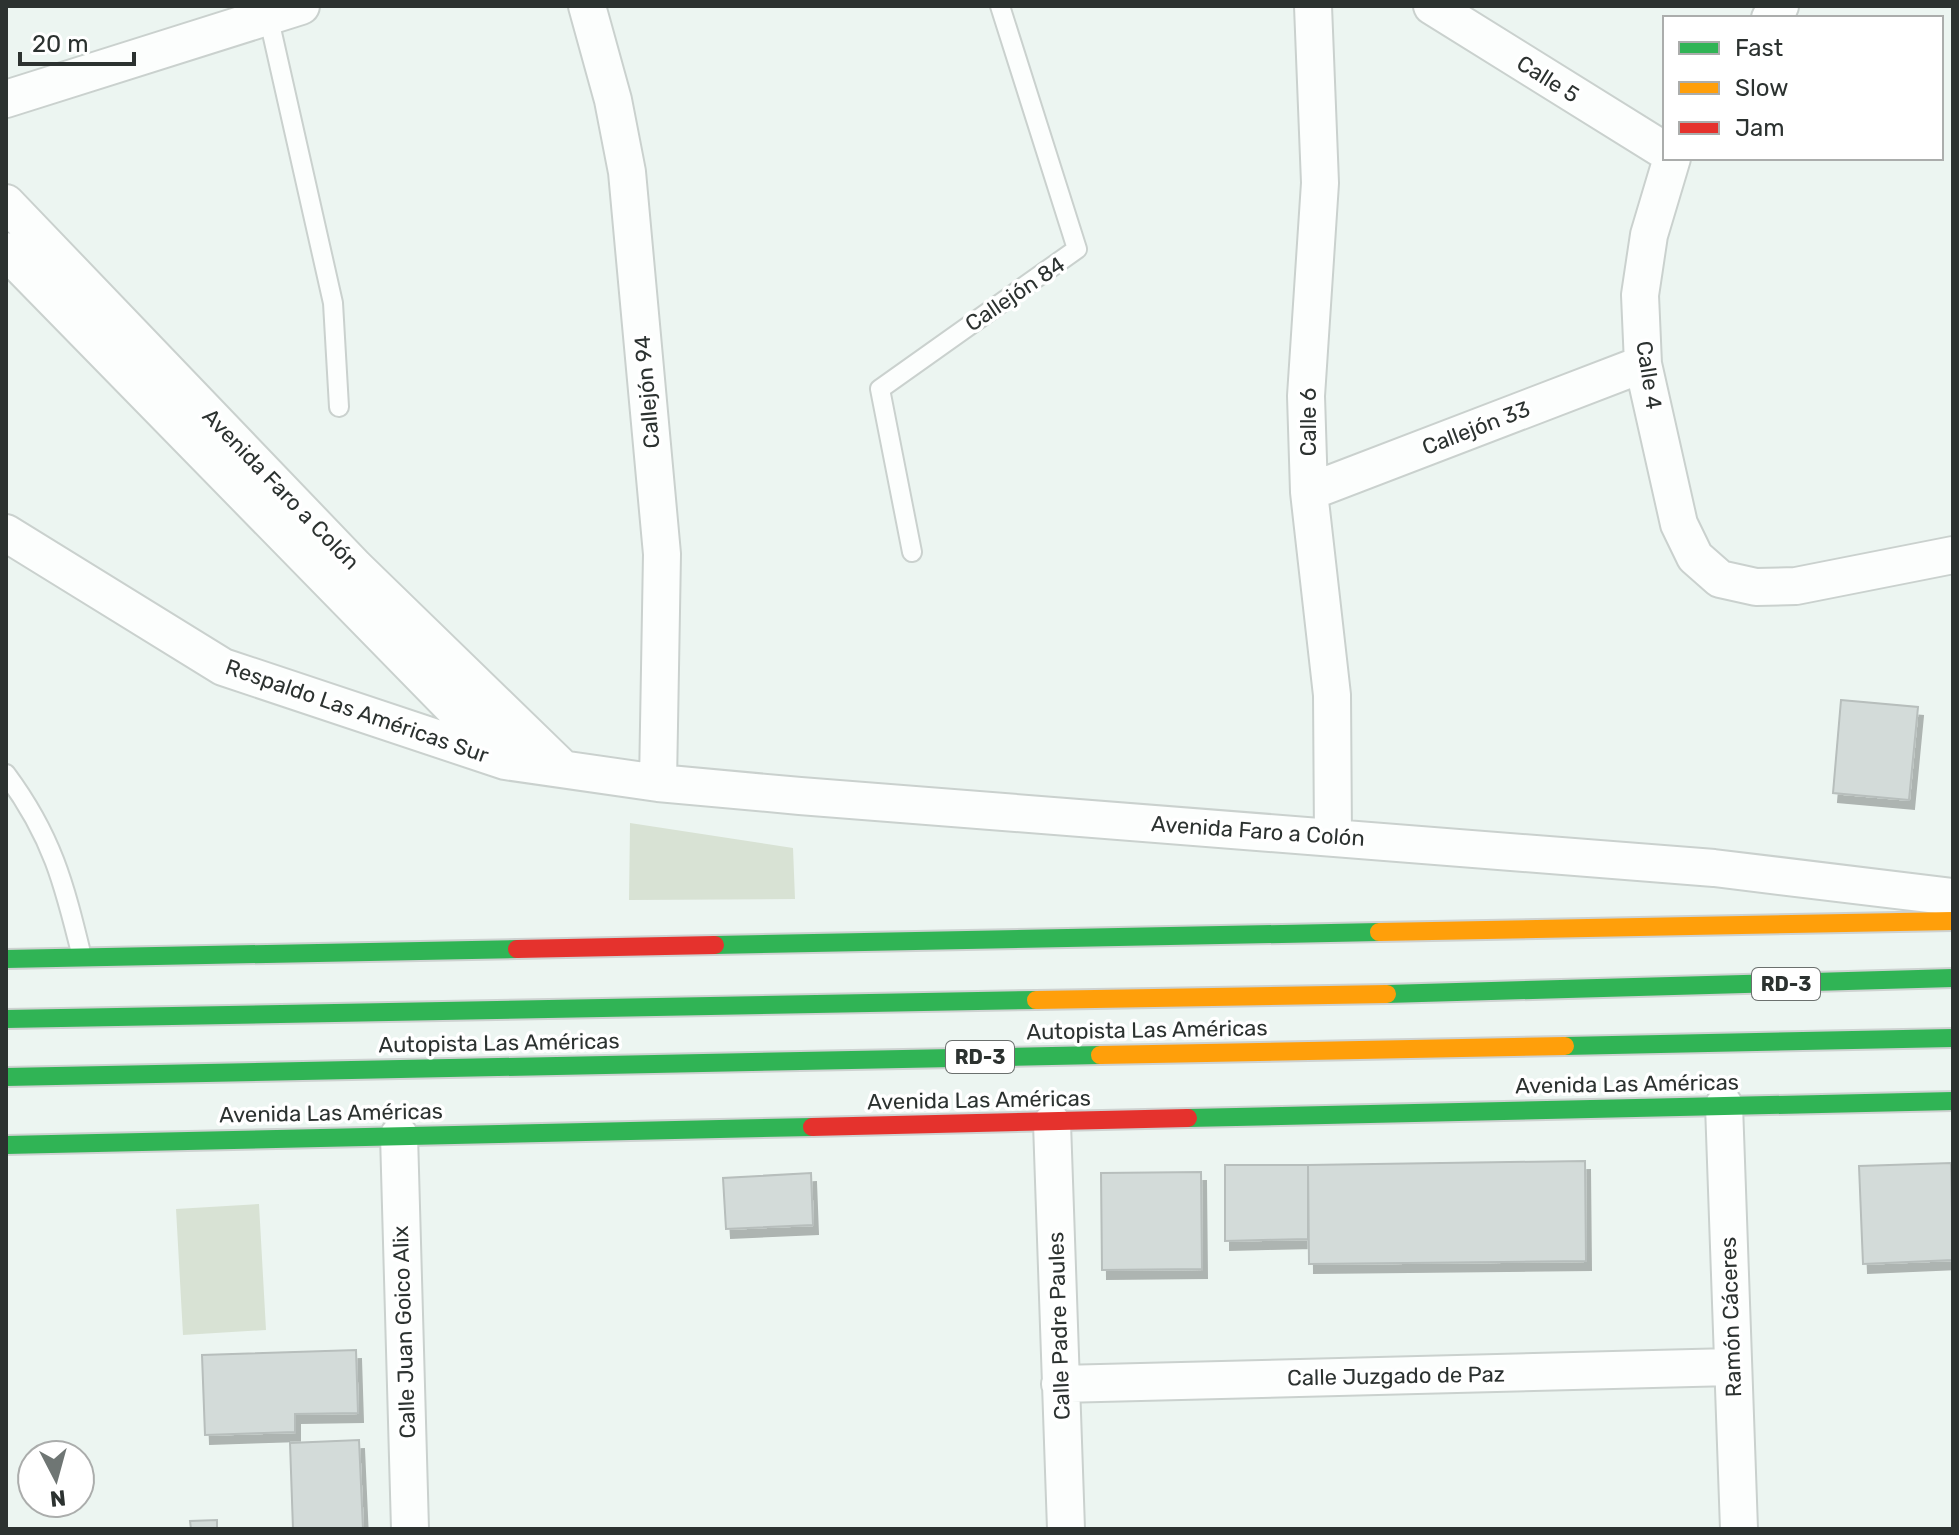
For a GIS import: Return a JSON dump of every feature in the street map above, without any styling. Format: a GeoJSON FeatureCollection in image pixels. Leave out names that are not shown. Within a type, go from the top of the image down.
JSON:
{"type":"FeatureCollection","features":[{"type":"Feature","properties":{"kind":"main road"},"geometry":{"type":"LineString","coordinates":[[6,959],[1953,921]]}},
{"type":"Feature","properties":{"kind":"main road","name":"Autopista Las Américas"},"geometry":{"type":"LineString","coordinates":[[6,1019],[1620,990],[1953,978]]}},
{"type":"Feature","properties":{"kind":"main road","name":"Autopista Las Américas"},"geometry":{"type":"LineString","coordinates":[[1620,990],[1953,993]]}},
{"type":"Feature","properties":{"kind":"main road","name":"Autopista Las Américas"},"geometry":{"type":"LineString","coordinates":[[6,1077],[1953,1038]]}},
{"type":"Feature","properties":{"kind":"main road","name":"Avenida Las Américas"},"geometry":{"type":"LineString","coordinates":[[6,1145],[1953,1101]]}},
{"type":"Feature","properties":{"kind":"street"},"geometry":{"type":"LineString","coordinates":[[213,6],[285,10]]}},
{"type":"Feature","properties":{"kind":"street","name":"Callejón 94"},"geometry":{"type":"LineString","coordinates":[[587,6],[613,100],[627,172],[662,554],[658,783]]}},
{"type":"Feature","properties":{"kind":"street","name":"Calle 6"},"geometry":{"type":"LineString","coordinates":[[1313,6],[1320,183],[1306,396],[1309,492],[1332,695],[1333,837]]}},
{"type":"Feature","properties":{"kind":"street","name":"Calle 5"},"geometry":{"type":"LineString","coordinates":[[1432,6],[1663,150]]}},
{"type":"Feature","properties":{"kind":"street"},"geometry":{"type":"LineString","coordinates":[[6,99],[285,10]]}},
{"type":"Feature","properties":{"kind":"street","name":"Calle 4"},"geometry":{"type":"LineString","coordinates":[[1671,160],[1649,235],[1640,295],[1643,364],[1679,524],[1695,557],[1720,579],[1756,587],[1796,586],[1953,555]]}},
{"type":"Feature","properties":{"kind":"street","name":"Avenida Faro a Colón"},"geometry":{"type":"LineString","coordinates":[[6,203],[355,567],[562,768]]}},
{"type":"Feature","properties":{"kind":"street","name":"Avenida Faro a Colón"},"geometry":{"type":"LineString","coordinates":[[6,251],[505,761],[658,783],[1714,868],[1953,897]]}},
{"type":"Feature","properties":{"kind":"street","name":"Callejón 33"},"geometry":{"type":"LineString","coordinates":[[1309,492],[1643,364]]}},
{"type":"Feature","properties":{"kind":"street","name":"Respaldo Las Américas Sur"},"geometry":{"type":"LineString","coordinates":[[6,533],[223,667],[505,761]]}},
{"type":"Feature","properties":{"kind":"street","name":"Ramón Cáceres"},"geometry":{"type":"LineString","coordinates":[[1724,1105],[1739,1529]]}},
{"type":"Feature","properties":{"kind":"street","name":"Calle Padre Paules"},"geometry":{"type":"LineString","coordinates":[[1052,1123],[1066,1529]]}},
{"type":"Feature","properties":{"kind":"street","name":"Calle Juan Goico Alix"},"geometry":{"type":"LineString","coordinates":[[399,1135],[410,1529]]}},
{"type":"Feature","properties":{"kind":"street","name":"Calle Juzgado de Paz"},"geometry":{"type":"LineString","coordinates":[[1060,1384],[1732,1367]]}},
{"type":"Feature","properties":{"kind":"lane","name":"Callejón 84"},"geometry":{"type":"LineString","coordinates":[[912,552],[880,389],[1077,249],[1000,6]]}},
{"type":"Feature","properties":{"kind":"lane"},"geometry":{"type":"LineString","coordinates":[[285,10],[333,303],[339,407]]}},
{"type":"Feature","properties":{"kind":"lane"},"geometry":{"type":"LineString","coordinates":[[6,774],[34,811],[60,869],[82,957]]}},
{"type":"Feature","properties":{"kind":"green space"},"geometry":{"type":"Polygon","coordinates":[[[630,823],[793,848],[795,899],[629,900],[630,823]]]}},
{"type":"Feature","properties":{"kind":"green space"},"geometry":{"type":"Polygon","coordinates":[[[259,1204],[266,1330],[183,1335],[176,1209],[259,1204]]]}},
{"type":"Feature","properties":{"kind":"building"},"geometry":{"type":"Polygon","coordinates":[[[1841,700],[1918,707],[1909,800],[1833,793],[1841,700]]]}},
{"type":"Feature","properties":{"kind":"building"},"geometry":{"type":"Polygon","coordinates":[[[1585,1161],[1586,1261],[1309,1264],[1308,1165],[1585,1161]]]}},
{"type":"Feature","properties":{"kind":"building"},"geometry":{"type":"Polygon","coordinates":[[[1951,1163],[1953,1260],[1863,1264],[1859,1166],[1951,1163]]]}},
{"type":"Feature","properties":{"kind":"building"},"geometry":{"type":"Polygon","coordinates":[[[1225,1165],[1308,1165],[1308,1239],[1225,1241],[1225,1165]]]}},
{"type":"Feature","properties":{"kind":"building"},"geometry":{"type":"Polygon","coordinates":[[[1201,1172],[1202,1269],[1102,1270],[1101,1173],[1201,1172]]]}},
{"type":"Feature","properties":{"kind":"building"},"geometry":{"type":"Polygon","coordinates":[[[811,1173],[813,1225],[726,1229],[723,1178],[811,1173]]]}},
{"type":"Feature","properties":{"kind":"building"},"geometry":{"type":"Polygon","coordinates":[[[356,1350],[358,1413],[295,1414],[295,1432],[205,1435],[202,1355],[356,1350]]]}},
{"type":"Feature","properties":{"kind":"building"},"geometry":{"type":"Polygon","coordinates":[[[359,1440],[363,1529],[293,1529],[290,1443],[359,1440]]]}},
{"type":"Feature","properties":{"kind":"building"},"geometry":{"type":"Polygon","coordinates":[[[217,1520],[217,1529],[191,1529],[190,1521],[217,1520]]]}},
{"type":"Feature","properties":{"kind":"traffic: fast"},"geometry":{"type":"LineString","coordinates":[[715,945],[1379,932]]}},
{"type":"Feature","properties":{"kind":"traffic: fast"},"geometry":{"type":"LineString","coordinates":[[6,959],[517,949]]}},
{"type":"Feature","properties":{"kind":"traffic: fast"},"geometry":{"type":"LineString","coordinates":[[1387,994],[1953,978]]}},
{"type":"Feature","properties":{"kind":"traffic: fast"},"geometry":{"type":"LineString","coordinates":[[6,1019],[1036,1000]]}},
{"type":"Feature","properties":{"kind":"traffic: fast"},"geometry":{"type":"LineString","coordinates":[[1565,1046],[1953,1038]]}},
{"type":"Feature","properties":{"kind":"traffic: fast"},"geometry":{"type":"LineString","coordinates":[[6,1077],[1100,1055]]}},
{"type":"Feature","properties":{"kind":"traffic: fast"},"geometry":{"type":"LineString","coordinates":[[1188,1118],[1953,1101]]}},
{"type":"Feature","properties":{"kind":"traffic: fast"},"geometry":{"type":"LineString","coordinates":[[6,1145],[812,1127]]}},
{"type":"Feature","properties":{"kind":"traffic: slow"},"geometry":{"type":"LineString","coordinates":[[1379,932],[1953,921]]}},
{"type":"Feature","properties":{"kind":"traffic: slow"},"geometry":{"type":"LineString","coordinates":[[1036,1000],[1387,994]]}},
{"type":"Feature","properties":{"kind":"traffic: slow"},"geometry":{"type":"LineString","coordinates":[[1100,1055],[1565,1046]]}},
{"type":"Feature","properties":{"kind":"traffic: jam"},"geometry":{"type":"LineString","coordinates":[[517,949],[715,945]]}},
{"type":"Feature","properties":{"kind":"traffic: jam"},"geometry":{"type":"LineString","coordinates":[[812,1127],[1188,1118]]}}]}
